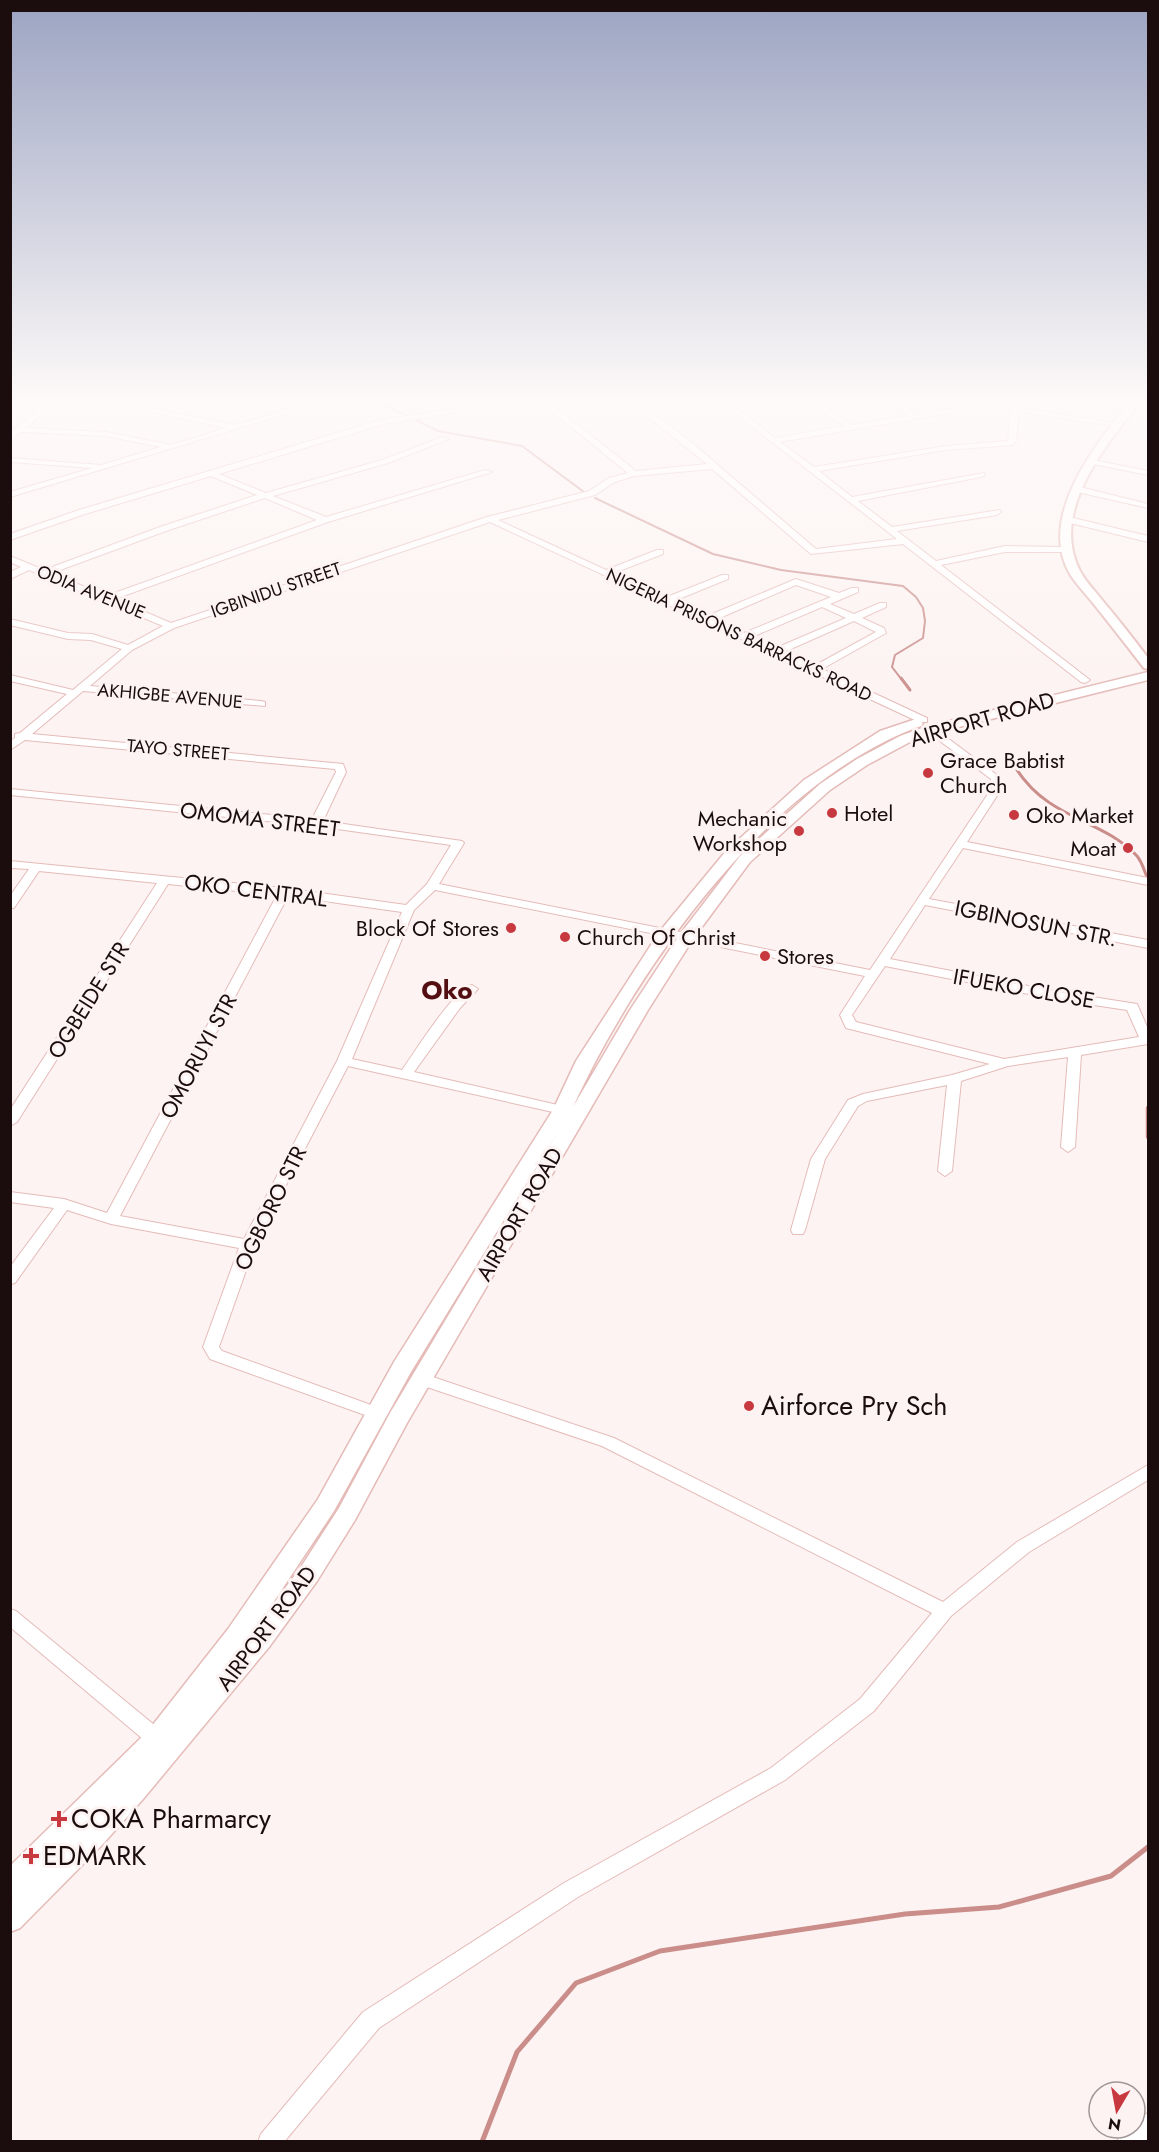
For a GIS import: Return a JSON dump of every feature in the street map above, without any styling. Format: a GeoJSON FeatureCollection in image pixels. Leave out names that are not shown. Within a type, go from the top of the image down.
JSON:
{"type":"FeatureCollection","features":[{"type":"Feature","properties":{"kind":"main road","name":"AIRPORT ROAD"},"geometry":{"type":"LineString","coordinates":[[10,1919],[93,1836],[135,1790],[260,1640],[309,1574],[347,1514],[421,1379],[509,1233],[616,1047],[686,937],[745,858],[825,787],[862,762],[926,725],[1085,680],[1148,665]]}},
{"type":"Feature","properties":{"kind":"main road","name":"AIRPORT ROAD"},"geometry":{"type":"LineString","coordinates":[[10,1885],[157,1739],[237,1636],[326,1505],[376,1413],[562,1110],[585,1061],[666,934],[731,854],[808,783],[885,734],[1149,676]]}},
{"type":"Feature","properties":{"kind":"street"},"geometry":{"type":"LineString","coordinates":[[10,537],[114,502]]}},
{"type":"Feature","properties":{"kind":"street"},"geometry":{"type":"LineString","coordinates":[[45,573],[113,547],[247,502]]}},
{"type":"Feature","properties":{"kind":"street"},"geometry":{"type":"LineString","coordinates":[[282,502],[326,520]]}},
{"type":"Feature","properties":{"kind":"street"},"geometry":{"type":"LineString","coordinates":[[109,598],[326,520],[386,502]]}},
{"type":"Feature","properties":{"kind":"street","name":"IGBINIDU STREET"},"geometry":{"type":"LineString","coordinates":[[10,747],[129,648],[171,626],[490,519],[555,502]]}},
{"type":"Feature","properties":{"kind":"street"},"geometry":{"type":"LineString","coordinates":[[756,502],[814,552],[904,541]]}},
{"type":"Feature","properties":{"kind":"street"},"geometry":{"type":"LineString","coordinates":[[852,502],[1085,680]]}},
{"type":"Feature","properties":{"kind":"street"},"geometry":{"type":"LineString","coordinates":[[1073,502],[1064,549],[1068,562],[1148,665]]}},
{"type":"Feature","properties":{"kind":"street"},"geometry":{"type":"LineString","coordinates":[[1134,502],[1149,506]]}},
{"type":"Feature","properties":{"kind":"street"},"geometry":{"type":"LineString","coordinates":[[889,530],[997,512]]}},
{"type":"Feature","properties":{"kind":"street","name":"NIGERIA PRISONS BARRACKS ROAD"},"geometry":{"type":"LineString","coordinates":[[490,519],[776,651],[926,725],[996,778],[998,783],[960,844]]}},
{"type":"Feature","properties":{"kind":"street"},"geometry":{"type":"LineString","coordinates":[[1069,520],[1149,539]]}},
{"type":"Feature","properties":{"kind":"street"},"geometry":{"type":"LineString","coordinates":[[933,564],[1005,549],[1064,549]]}},
{"type":"Feature","properties":{"kind":"street"},"geometry":{"type":"LineString","coordinates":[[606,573],[660,552]]}},
{"type":"Feature","properties":{"kind":"street","name":"ODIA AVENUE"},"geometry":{"type":"LineString","coordinates":[[10,559],[109,598],[171,626]]}},
{"type":"Feature","properties":{"kind":"street"},"geometry":{"type":"LineString","coordinates":[[10,576],[28,567]]}},
{"type":"Feature","properties":{"kind":"street"},"geometry":{"type":"LineString","coordinates":[[666,601],[725,577]]}},
{"type":"Feature","properties":{"kind":"street"},"geometry":{"type":"LineString","coordinates":[[707,620],[796,582],[840,597]]}},
{"type":"Feature","properties":{"kind":"street"},"geometry":{"type":"LineString","coordinates":[[744,637],[855,590]]}},
{"type":"Feature","properties":{"kind":"street"},"geometry":{"type":"LineString","coordinates":[[814,670],[881,633],[881,630],[823,604]]}},
{"type":"Feature","properties":{"kind":"street"},"geometry":{"type":"LineString","coordinates":[[776,651],[883,605]]}},
{"type":"Feature","properties":{"kind":"street"},"geometry":{"type":"LineString","coordinates":[[10,622],[68,636],[92,637],[129,648]]}},
{"type":"Feature","properties":{"kind":"street","name":"AKHIGBE AVENUE"},"geometry":{"type":"LineString","coordinates":[[10,678],[76,691],[261,704]]}},
{"type":"Feature","properties":{"kind":"street","name":"TAYO STREET"},"geometry":{"type":"LineString","coordinates":[[10,735],[339,766],[341,772],[316,823]]}},
{"type":"Feature","properties":{"kind":"street","name":"OMOMA STREET"},"geometry":{"type":"LineString","coordinates":[[10,792],[316,823],[352,830],[458,843],[432,886]]}},
{"type":"Feature","properties":{"kind":"street"},"geometry":{"type":"LineString","coordinates":[[1004,1063],[865,1030],[850,1025],[846,1015],[960,844],[1149,882]]}},
{"type":"Feature","properties":{"kind":"street","name":"OKO CENTRAL"},"geometry":{"type":"LineString","coordinates":[[10,864],[284,892],[409,909]]}},
{"type":"Feature","properties":{"kind":"street"},"geometry":{"type":"LineString","coordinates":[[10,905],[36,867]]}},
{"type":"Feature","properties":{"kind":"street","name":"OGBEIDE STR"},"geometry":{"type":"LineString","coordinates":[[10,1122],[165,879]]}},
{"type":"Feature","properties":{"kind":"street"},"geometry":{"type":"LineString","coordinates":[[409,909],[432,886],[872,974]]}},
{"type":"Feature","properties":{"kind":"street","name":"OMORUYI STR"},"geometry":{"type":"LineString","coordinates":[[111,1219],[284,892]]}},
{"type":"Feature","properties":{"kind":"street","name":"IGBINOSUN STR."},"geometry":{"type":"LineString","coordinates":[[923,901],[1149,944]]}},
{"type":"Feature","properties":{"kind":"street","name":"OGBORO STR"},"geometry":{"type":"LineString","coordinates":[[376,1413],[216,1355],[211,1347],[248,1245],[344,1061],[409,909]]}},
{"type":"Feature","properties":{"kind":"street","name":"IFUEKO CLOSE"},"geometry":{"type":"LineString","coordinates":[[881,961],[1054,995],[1132,1007],[1148,1040]]}},
{"type":"Feature","properties":{"kind":"street"},"geometry":{"type":"LineString","coordinates":[[405,1075],[455,1005],[472,989]]}},
{"type":"Feature","properties":{"kind":"street"},"geometry":{"type":"LineString","coordinates":[[798,1230],[818,1159],[853,1103],[863,1098],[954,1079],[1004,1063],[1148,1040]]}},
{"type":"Feature","properties":{"kind":"street"},"geometry":{"type":"LineString","coordinates":[[1068,1147],[1075,1052]]}},
{"type":"Feature","properties":{"kind":"street"},"geometry":{"type":"LineString","coordinates":[[344,1061],[562,1110]]}},
{"type":"Feature","properties":{"kind":"street"},"geometry":{"type":"LineString","coordinates":[[945,1171],[954,1079]]}},
{"type":"Feature","properties":{"kind":"street"},"geometry":{"type":"LineString","coordinates":[[10,1197],[64,1204],[111,1219],[248,1245]]}},
{"type":"Feature","properties":{"kind":"street"},"geometry":{"type":"LineString","coordinates":[[10,1280],[64,1204]]}},
{"type":"Feature","properties":{"kind":"street"},"geometry":{"type":"LineString","coordinates":[[421,1379],[608,1442],[945,1611]]}},
{"type":"Feature","properties":{"kind":"street"},"geometry":{"type":"LineString","coordinates":[[269,2142],[371,2020],[572,1890],[778,1774],[867,1705],[945,1611],[1023,1547],[1149,1472]]}},
{"type":"Feature","properties":{"kind":"street"},"geometry":{"type":"LineString","coordinates":[[10,1616],[157,1739]]}},
{"type":"Feature","properties":{"kind":"street"},"geometry":{"type":"LineString","coordinates":[[1128,2142],[1149,2124]]}},
{"type":"Feature","properties":{"kind":"waterway"},"geometry":{"type":"LineString","coordinates":[[604,502],[713,554],[781,570],[903,586],[916,597],[923,608],[925,621],[923,638],[895,655],[892,667],[902,680]]}},
{"type":"Feature","properties":{"kind":"waterway"},"geometry":{"type":"LineString","coordinates":[[901,678],[910,690]]}},
{"type":"Feature","properties":{"kind":"waterway"},"geometry":{"type":"LineString","coordinates":[[1017,770],[1030,787],[1045,800],[1123,843],[1139,858],[1147,877]]}},
{"type":"Feature","properties":{"kind":"waterway"},"geometry":{"type":"LineString","coordinates":[[1148,1108],[1148,1137]]}},
{"type":"Feature","properties":{"kind":"waterway"},"geometry":{"type":"LineString","coordinates":[[482,2142],[517,2052],[576,1983],[660,1951],[905,1914],[999,1907],[1111,1876],[1148,1847]]}},
{"type":"Feature","properties":{"kind":"place","name":"Grace Babtist Church"},"geometry":{"type":"Point","coordinates":[928,773]}},
{"type":"Feature","properties":{"kind":"place","name":"Hotel"},"geometry":{"type":"Point","coordinates":[832,813]}},
{"type":"Feature","properties":{"kind":"place","name":"Oko Market"},"geometry":{"type":"Point","coordinates":[1014,815]}},
{"type":"Feature","properties":{"kind":"place","name":"Mechanic Workshop"},"geometry":{"type":"Point","coordinates":[799,831]}},
{"type":"Feature","properties":{"kind":"place","name":"Moat"},"geometry":{"type":"Point","coordinates":[1128,848]}},
{"type":"Feature","properties":{"kind":"place","name":"Block Of Stores"},"geometry":{"type":"Point","coordinates":[511,928]}},
{"type":"Feature","properties":{"kind":"place","name":"Church Of Christ"},"geometry":{"type":"Point","coordinates":[565,937]}},
{"type":"Feature","properties":{"kind":"place","name":"Stores"},"geometry":{"type":"Point","coordinates":[765,956]}},
{"type":"Feature","properties":{"kind":"place","name":"Airforce Pry Sch"},"geometry":{"type":"Point","coordinates":[749,1406]}},
{"type":"Feature","properties":{"kind":"place","name":"COKA Pharmarcy"},"geometry":{"type":"Point","coordinates":[59,1819]}},
{"type":"Feature","properties":{"kind":"place","name":"EDMARK"},"geometry":{"type":"Point","coordinates":[31,1856]}},
{"type":"Feature","properties":{"kind":"district","name":"Oko"},"geometry":{"type":"Point","coordinates":[447,990]}}]}
